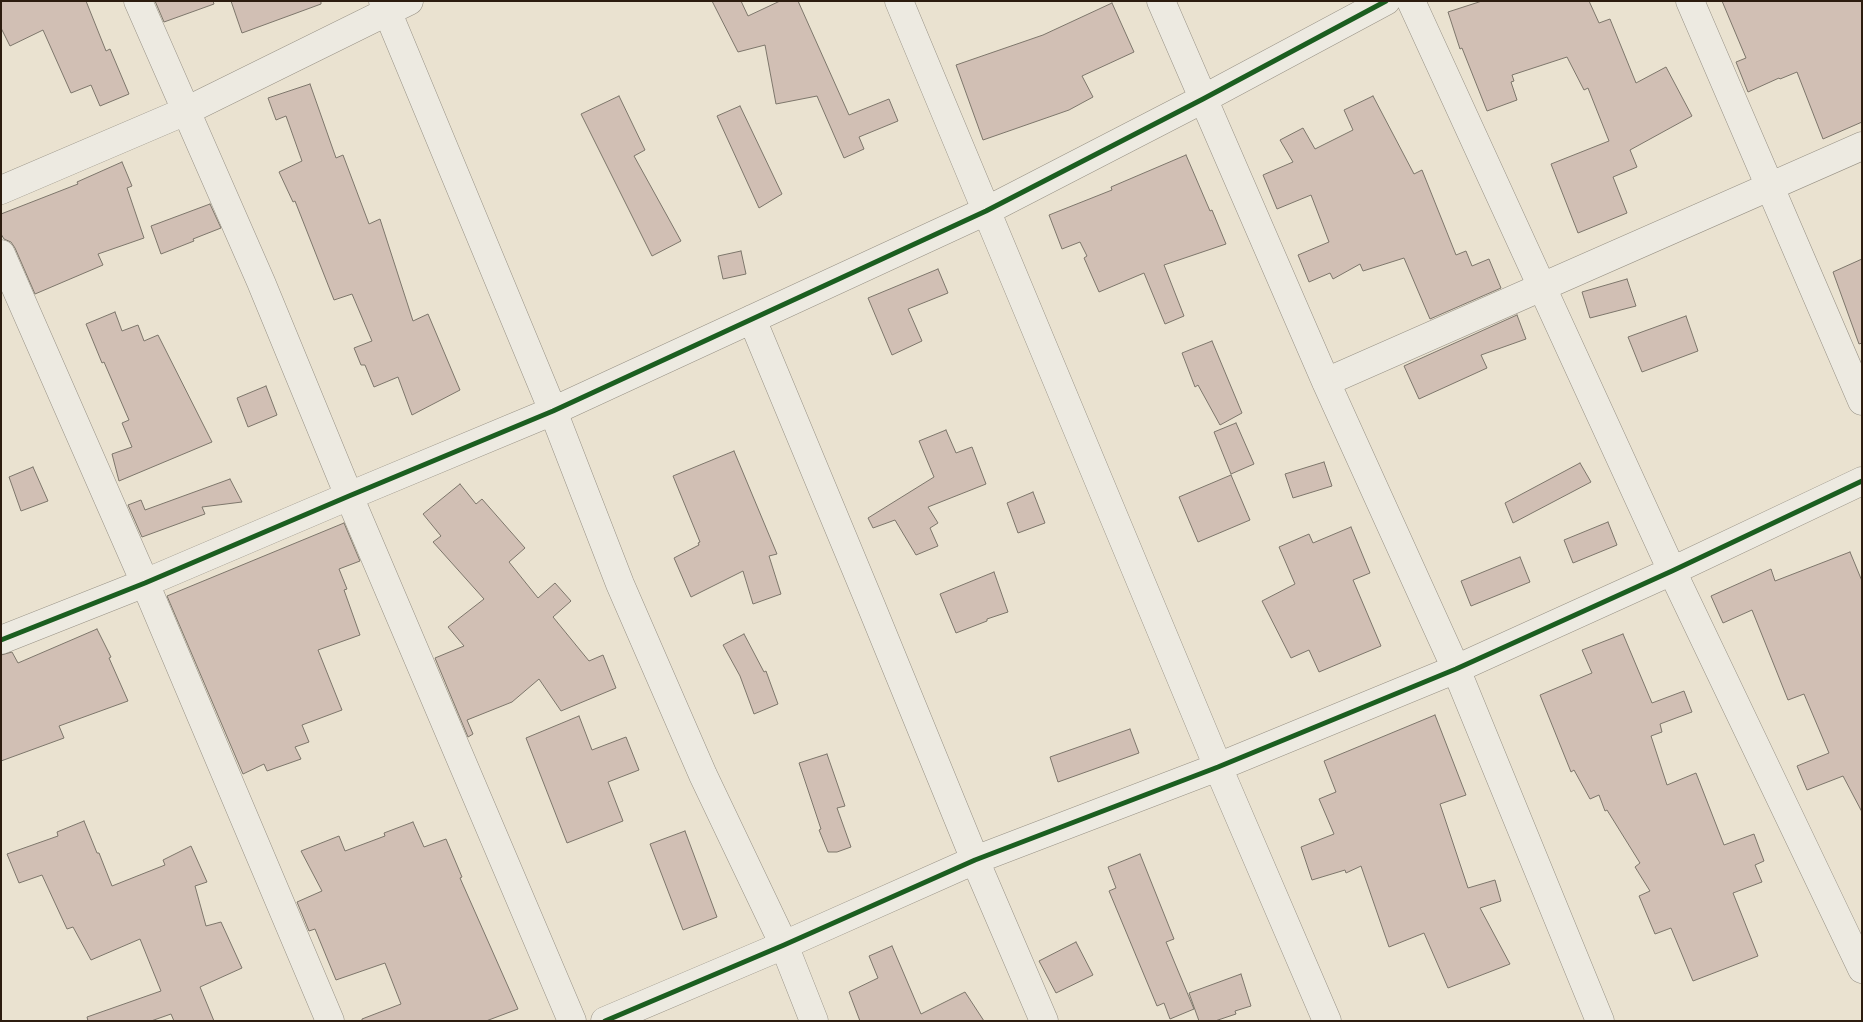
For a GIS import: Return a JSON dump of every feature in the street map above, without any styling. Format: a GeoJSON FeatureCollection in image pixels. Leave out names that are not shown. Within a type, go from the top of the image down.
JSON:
{"type":"FeatureCollection","features":[{"type":"Feature","properties":{"kind":"street"},"geometry":{"type":"LineString","coordinates":[[138,1],[264,291],[572,1021]]}},
{"type":"Feature","properties":{"kind":"street"},"geometry":{"type":"LineString","coordinates":[[899,1],[1218,768],[1327,1021]]}},
{"type":"Feature","properties":{"kind":"street"},"geometry":{"type":"LineString","coordinates":[[1161,1],[1326,382],[1456,669],[1600,1021]]}},
{"type":"Feature","properties":{"kind":"street"},"geometry":{"type":"LineString","coordinates":[[1,640],[145,584],[553,411],[986,211],[1203,99],[1386,1]]}},
{"type":"Feature","properties":{"kind":"street"},"geometry":{"type":"LineString","coordinates":[[1411,1],[1672,570],[1860,962]]}},
{"type":"Feature","properties":{"kind":"street"},"geometry":{"type":"LineString","coordinates":[[1690,1],[1862,401]]}},
{"type":"Feature","properties":{"kind":"street"},"geometry":{"type":"LineString","coordinates":[[1,190],[186,111],[393,4],[632,612],[703,775],[784,945],[814,1021]]}},
{"type":"Feature","properties":{"kind":"street"},"geometry":{"type":"LineString","coordinates":[[1326,382],[1862,146]]}},
{"type":"Feature","properties":{"kind":"street"},"geometry":{"type":"LineString","coordinates":[[1,254],[145,584],[330,1021]]}},
{"type":"Feature","properties":{"kind":"street"},"geometry":{"type":"LineString","coordinates":[[752,319],[974,860],[1044,1021]]}},
{"type":"Feature","properties":{"kind":"street"},"geometry":{"type":"LineString","coordinates":[[605,1021],[784,945],[974,860],[1218,768],[1456,669],[1862,481]]}},
{"type":"Feature","properties":{"kind":"building"},"geometry":{"type":"Polygon","coordinates":[[[1,1],[86,1],[106,51],[110,49],[129,94],[100,106],[91,85],[71,93],[43,30],[10,46],[1,28],[1,1]]]}},
{"type":"Feature","properties":{"kind":"building"},"geometry":{"type":"Polygon","coordinates":[[[155,1],[213,1],[214,4],[164,22],[155,1]]]}},
{"type":"Feature","properties":{"kind":"building"},"geometry":{"type":"Polygon","coordinates":[[[231,1],[321,1],[321,4],[242,33],[231,1]]]}},
{"type":"Feature","properties":{"kind":"building"},"geometry":{"type":"Polygon","coordinates":[[[712,1],[741,1],[748,16],[780,1],[798,1],[849,115],[889,99],[898,121],[859,137],[864,149],[844,158],[817,96],[776,104],[765,45],[738,52],[712,1]]]}},
{"type":"Feature","properties":{"kind":"building"},"geometry":{"type":"Polygon","coordinates":[[[1482,1],[1589,1],[1599,23],[1610,19],[1636,83],[1666,67],[1692,116],[1630,150],[1637,167],[1613,177],[1627,213],[1578,233],[1551,164],[1609,141],[1588,88],[1584,90],[1567,57],[1512,75],[1514,81],[1511,82],[1517,100],[1487,111],[1462,48],[1460,49],[1448,12],[1482,1]]]}},
{"type":"Feature","properties":{"kind":"building"},"geometry":{"type":"Polygon","coordinates":[[[1722,1],[1862,1],[1862,122],[1823,139],[1797,72],[1748,92],[1736,62],[1746,58],[1722,1]]]}},
{"type":"Feature","properties":{"kind":"building"},"geometry":{"type":"Polygon","coordinates":[[[1112,3],[1134,52],[1082,76],[1093,97],[1069,110],[983,140],[956,65],[1043,35],[1112,3]]]}},
{"type":"Feature","properties":{"kind":"building"},"geometry":{"type":"Polygon","coordinates":[[[310,84],[336,158],[343,155],[369,224],[380,219],[413,321],[428,314],[460,390],[412,415],[398,377],[374,387],[365,365],[361,365],[354,348],[372,341],[352,294],[334,300],[295,201],[293,202],[279,172],[302,161],[286,116],[276,120],[268,98],[310,84]]]}},
{"type":"Feature","properties":{"kind":"building"},"geometry":{"type":"Polygon","coordinates":[[[619,96],[645,150],[634,156],[681,241],[652,256],[581,114],[619,96]]]}},
{"type":"Feature","properties":{"kind":"building"},"geometry":{"type":"Polygon","coordinates":[[[1373,96],[1414,174],[1422,170],[1456,255],[1466,251],[1472,266],[1489,259],[1501,288],[1430,319],[1404,258],[1363,271],[1360,264],[1333,279],[1330,273],[1309,282],[1298,255],[1329,242],[1311,195],[1277,209],[1263,175],[1293,162],[1280,140],[1303,128],[1315,149],[1353,130],[1344,110],[1373,96]]]}},
{"type":"Feature","properties":{"kind":"building"},"geometry":{"type":"Polygon","coordinates":[[[740,106],[782,194],[759,208],[717,116],[740,106]]]}},
{"type":"Feature","properties":{"kind":"building"},"geometry":{"type":"Polygon","coordinates":[[[1186,155],[1226,244],[1164,265],[1184,316],[1165,324],[1144,273],[1099,292],[1084,258],[1087,256],[1080,242],[1062,249],[1049,215],[1112,190],[1111,187],[1186,155]]]}},
{"type":"Feature","properties":{"kind":"building"},"geometry":{"type":"Polygon","coordinates":[[[122,162],[132,186],[127,188],[144,238],[98,254],[103,265],[35,294],[15,248],[1,234],[1,214],[78,184],[77,182],[122,162]]]}},
{"type":"Feature","properties":{"kind":"building"},"geometry":{"type":"Polygon","coordinates":[[[210,204],[221,228],[161,254],[151,226],[210,204]]]}},
{"type":"Feature","properties":{"kind":"building"},"geometry":{"type":"Polygon","coordinates":[[[741,251],[746,274],[723,279],[718,256],[741,251]]]}},
{"type":"Feature","properties":{"kind":"building"},"geometry":{"type":"Polygon","coordinates":[[[1862,259],[1862,343],[1859,344],[1833,272],[1862,259]]]}},
{"type":"Feature","properties":{"kind":"building"},"geometry":{"type":"Polygon","coordinates":[[[938,269],[948,293],[908,309],[922,341],[892,355],[868,298],[938,269]]]}},
{"type":"Feature","properties":{"kind":"building"},"geometry":{"type":"Polygon","coordinates":[[[1627,279],[1636,306],[1590,318],[1582,292],[1627,279]]]}},
{"type":"Feature","properties":{"kind":"building"},"geometry":{"type":"Polygon","coordinates":[[[115,312],[122,331],[138,325],[144,341],[158,335],[212,442],[119,481],[112,454],[132,447],[122,423],[129,420],[86,324],[115,312]]]}},
{"type":"Feature","properties":{"kind":"building"},"geometry":{"type":"Polygon","coordinates":[[[1517,315],[1526,339],[1481,355],[1487,368],[1419,399],[1404,366],[1517,315]]]}},
{"type":"Feature","properties":{"kind":"building"},"geometry":{"type":"Polygon","coordinates":[[[1686,316],[1698,351],[1642,372],[1628,337],[1686,316]]]}},
{"type":"Feature","properties":{"kind":"building"},"geometry":{"type":"Polygon","coordinates":[[[1212,341],[1242,413],[1220,425],[1198,385],[1195,387],[1182,353],[1212,341]]]}},
{"type":"Feature","properties":{"kind":"building"},"geometry":{"type":"Polygon","coordinates":[[[266,386],[277,415],[248,427],[237,398],[266,386]]]}},
{"type":"Feature","properties":{"kind":"building"},"geometry":{"type":"Polygon","coordinates":[[[1236,423],[1254,464],[1231,474],[1214,432],[1236,423]]]}},
{"type":"Feature","properties":{"kind":"building"},"geometry":{"type":"Polygon","coordinates":[[[946,430],[956,453],[972,447],[986,484],[928,507],[938,523],[930,528],[938,546],[916,555],[895,520],[873,528],[868,518],[934,477],[919,441],[946,430]]]}},
{"type":"Feature","properties":{"kind":"building"},"geometry":{"type":"Polygon","coordinates":[[[734,451],[777,554],[769,556],[781,594],[753,604],[743,571],[691,597],[674,558],[699,545],[698,543],[700,542],[673,476],[734,451]]]}},
{"type":"Feature","properties":{"kind":"building"},"geometry":{"type":"Polygon","coordinates":[[[1324,462],[1332,486],[1293,498],[1285,474],[1324,462]]]}},
{"type":"Feature","properties":{"kind":"building"},"geometry":{"type":"Polygon","coordinates":[[[1580,463],[1591,482],[1513,523],[1505,503],[1580,463]]]}},
{"type":"Feature","properties":{"kind":"building"},"geometry":{"type":"Polygon","coordinates":[[[33,467],[48,501],[21,511],[9,477],[33,467]]]}},
{"type":"Feature","properties":{"kind":"building"},"geometry":{"type":"Polygon","coordinates":[[[1231,475],[1250,520],[1198,542],[1179,497],[1231,475]]]}},
{"type":"Feature","properties":{"kind":"building"},"geometry":{"type":"Polygon","coordinates":[[[230,479],[242,502],[202,507],[205,514],[142,537],[128,505],[141,500],[145,510],[230,479]]]}},
{"type":"Feature","properties":{"kind":"building"},"geometry":{"type":"Polygon","coordinates":[[[460,484],[476,504],[482,499],[525,548],[509,562],[538,598],[555,583],[571,601],[553,617],[589,661],[603,655],[616,688],[561,711],[539,679],[512,702],[467,720],[473,734],[468,737],[435,658],[464,646],[448,627],[484,599],[433,542],[441,536],[423,514],[460,484]]]}},
{"type":"Feature","properties":{"kind":"building"},"geometry":{"type":"Polygon","coordinates":[[[1033,492],[1045,523],[1018,533],[1007,503],[1033,492]]]}},
{"type":"Feature","properties":{"kind":"building"},"geometry":{"type":"Polygon","coordinates":[[[1608,522],[1617,545],[1573,563],[1564,540],[1608,522]]]}},
{"type":"Feature","properties":{"kind":"building"},"geometry":{"type":"Polygon","coordinates":[[[344,523],[360,561],[339,569],[347,589],[344,590],[360,635],[318,650],[342,710],[302,725],[309,742],[295,747],[301,759],[267,771],[264,764],[243,774],[167,596],[344,523]]]}},
{"type":"Feature","properties":{"kind":"building"},"geometry":{"type":"Polygon","coordinates":[[[1351,527],[1370,573],[1353,580],[1381,646],[1319,672],[1309,650],[1291,658],[1262,601],[1295,584],[1279,547],[1309,534],[1313,543],[1351,527]]]}},
{"type":"Feature","properties":{"kind":"building"},"geometry":{"type":"Polygon","coordinates":[[[1850,552],[1862,581],[1862,812],[1843,776],[1807,790],[1797,766],[1829,753],[1804,694],[1788,700],[1752,610],[1723,623],[1711,596],[1771,569],[1775,581],[1850,552]]]}},
{"type":"Feature","properties":{"kind":"building"},"geometry":{"type":"Polygon","coordinates":[[[1520,557],[1530,582],[1471,606],[1461,581],[1520,557]]]}},
{"type":"Feature","properties":{"kind":"building"},"geometry":{"type":"Polygon","coordinates":[[[994,572],[1008,612],[956,633],[940,594],[994,572]]]}},
{"type":"Feature","properties":{"kind":"building"},"geometry":{"type":"Polygon","coordinates":[[[97,629],[111,657],[109,658],[128,701],[59,726],[64,738],[1,761],[1,655],[12,652],[18,663],[97,629]]]}},
{"type":"Feature","properties":{"kind":"building"},"geometry":{"type":"Polygon","coordinates":[[[744,634],[764,672],[766,671],[778,704],[754,714],[740,676],[723,645],[744,634]]]}},
{"type":"Feature","properties":{"kind":"building"},"geometry":{"type":"Polygon","coordinates":[[[1623,634],[1652,703],[1684,691],[1692,712],[1660,724],[1662,732],[1651,736],[1667,785],[1696,773],[1724,845],[1754,834],[1764,861],[1755,865],[1762,882],[1733,893],[1758,956],[1693,981],[1671,928],[1655,934],[1639,896],[1650,891],[1635,867],[1640,863],[1607,810],[1605,811],[1599,795],[1590,799],[1574,770],[1571,772],[1540,695],[1592,673],[1582,650],[1623,634]]]}},
{"type":"Feature","properties":{"kind":"building"},"geometry":{"type":"Polygon","coordinates":[[[1435,715],[1466,795],[1440,804],[1468,888],[1495,880],[1501,901],[1480,908],[1510,964],[1448,988],[1424,933],[1389,947],[1361,866],[1346,873],[1345,870],[1312,880],[1301,847],[1334,834],[1319,799],[1336,792],[1324,761],[1435,715]]]}},
{"type":"Feature","properties":{"kind":"building"},"geometry":{"type":"Polygon","coordinates":[[[579,716],[592,750],[626,737],[639,770],[608,782],[623,821],[567,843],[526,738],[579,716]]]}},
{"type":"Feature","properties":{"kind":"building"},"geometry":{"type":"Polygon","coordinates":[[[1130,729],[1139,753],[1058,782],[1050,757],[1130,729]]]}},
{"type":"Feature","properties":{"kind":"building"},"geometry":{"type":"Polygon","coordinates":[[[827,754],[845,806],[837,808],[851,847],[837,852],[828,852],[819,830],[821,829],[799,763],[827,754]]]}},
{"type":"Feature","properties":{"kind":"building"},"geometry":{"type":"Polygon","coordinates":[[[84,821],[112,886],[165,865],[163,860],[191,846],[207,882],[195,886],[206,926],[221,922],[242,968],[200,987],[214,1021],[174,1021],[171,1014],[151,1021],[88,1021],[87,1017],[161,991],[140,939],[91,960],[73,927],[67,929],[42,875],[19,883],[7,854],[58,836],[57,832],[84,821]]]}},
{"type":"Feature","properties":{"kind":"building"},"geometry":{"type":"Polygon","coordinates":[[[413,822],[424,847],[446,839],[462,877],[460,878],[518,1009],[486,1021],[362,1021],[362,1019],[401,1004],[385,963],[336,980],[315,929],[309,931],[297,902],[322,891],[301,851],[339,836],[345,851],[385,836],[384,833],[413,822]]]}},
{"type":"Feature","properties":{"kind":"building"},"geometry":{"type":"Polygon","coordinates":[[[685,831],[717,917],[683,930],[650,844],[685,831]]]}},
{"type":"Feature","properties":{"kind":"building"},"geometry":{"type":"Polygon","coordinates":[[[1140,854],[1174,939],[1166,942],[1194,1009],[1170,1019],[1164,1003],[1157,1006],[1109,891],[1116,888],[1108,867],[1140,854]]]}},
{"type":"Feature","properties":{"kind":"building"},"geometry":{"type":"Polygon","coordinates":[[[1076,942],[1093,975],[1056,993],[1039,961],[1076,942]]]}},
{"type":"Feature","properties":{"kind":"building"},"geometry":{"type":"Polygon","coordinates":[[[892,946],[921,1014],[965,992],[984,1021],[860,1021],[849,992],[878,978],[869,956],[892,946]]]}},
{"type":"Feature","properties":{"kind":"building"},"geometry":{"type":"Polygon","coordinates":[[[1241,974],[1251,1006],[1235,1011],[1236,1014],[1215,1021],[1199,1021],[1189,993],[1241,974]]]}},
{"type":"Feature","properties":{"kind":"cycle path"},"geometry":{"type":"LineString","coordinates":[[1,640],[145,583],[553,411],[986,211],[1203,99],[1386,1]]}},
{"type":"Feature","properties":{"kind":"cycle path"},"geometry":{"type":"LineString","coordinates":[[605,1021],[784,945],[975,860],[1218,767],[1456,669],[1672,571],[1862,481]]}}]}
